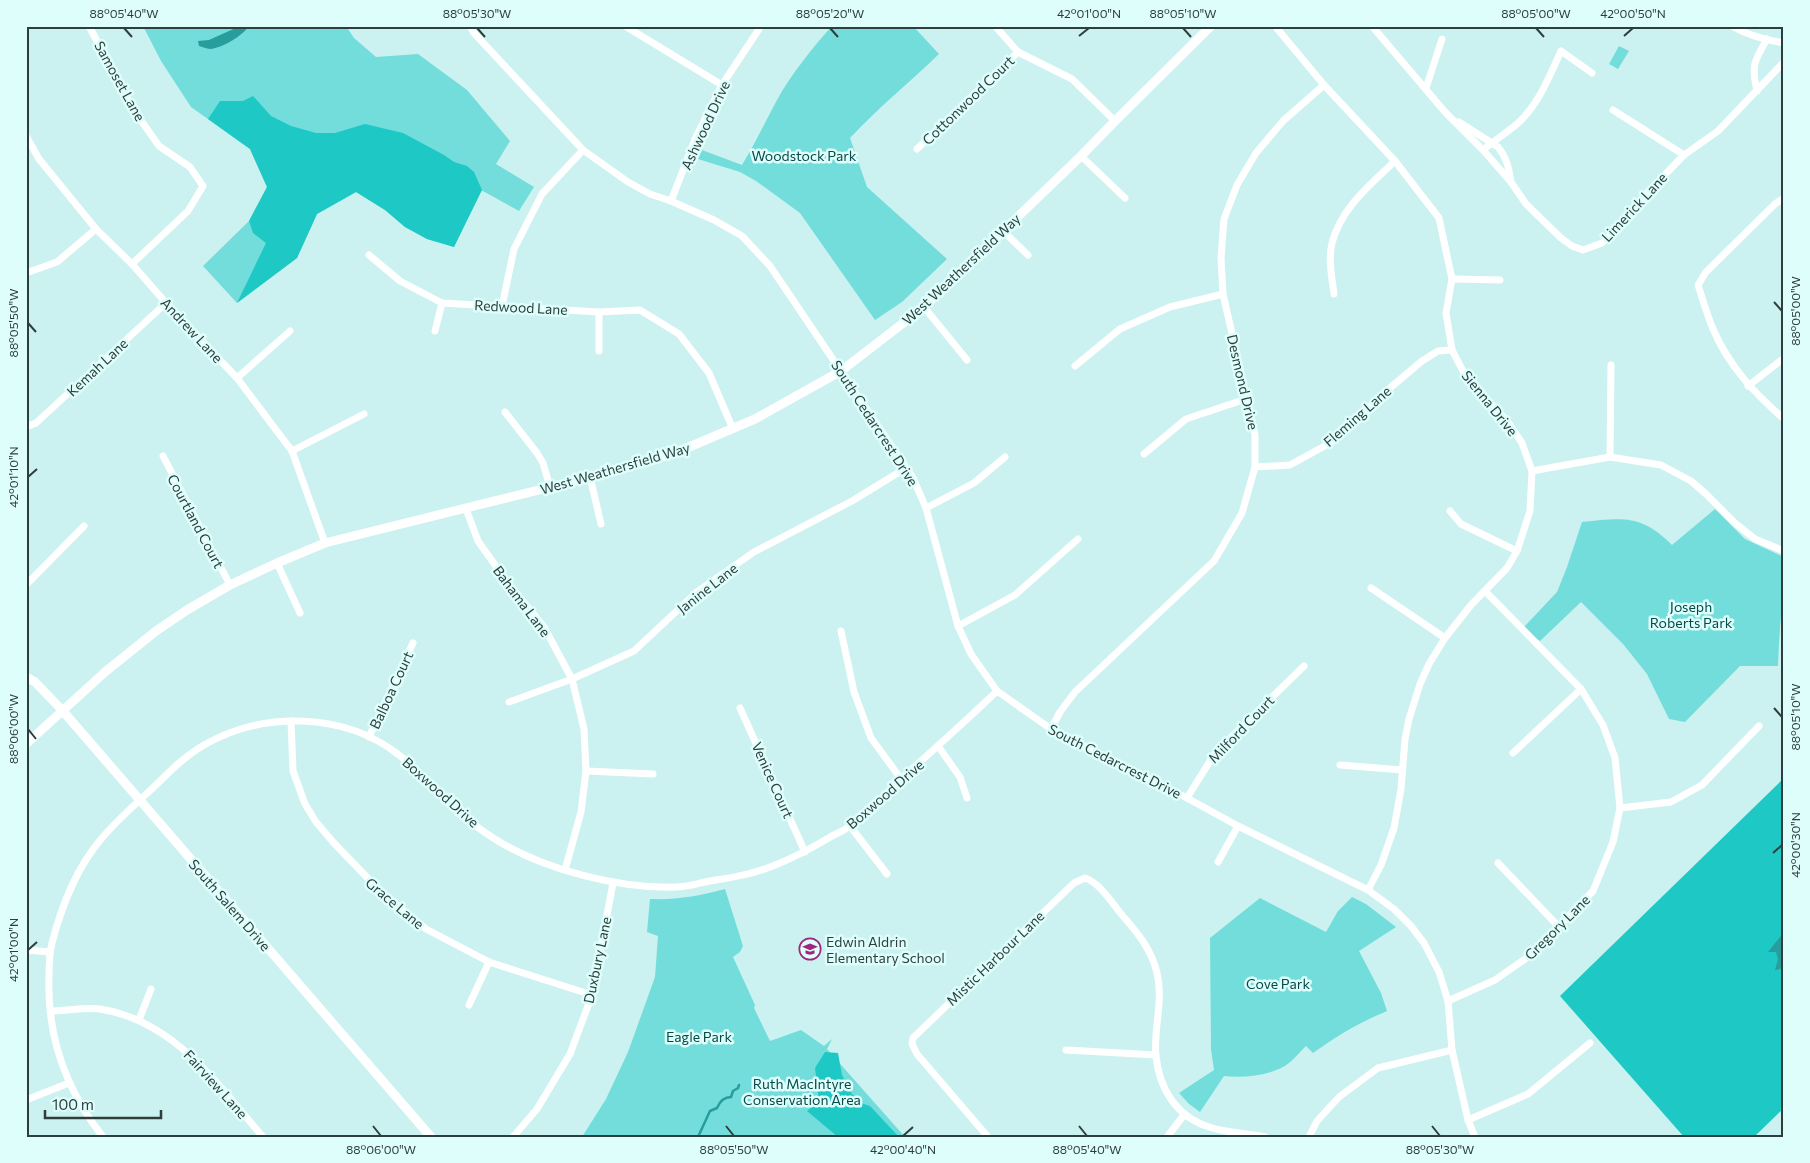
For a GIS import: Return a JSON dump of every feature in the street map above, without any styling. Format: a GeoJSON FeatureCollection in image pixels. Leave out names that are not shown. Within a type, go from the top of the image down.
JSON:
{"type":"FeatureCollection","features":[{"type":"Feature","properties":{"kind":"street","name":"Samoset Lane"},"geometry":{"type":"LineString","coordinates":[[89,26],[133,109],[159,146],[190,167],[203,186],[188,211],[132,264]]}},
{"type":"Feature","properties":{"kind":"street","name":"South Cedarcrest Drive"},"geometry":{"type":"LineString","coordinates":[[470,26],[474,33],[583,150],[628,182],[650,194],[714,220],[742,236],[770,266],[906,468],[920,493],[926,508],[958,626],[971,654],[998,690],[1051,729],[1238,826],[1368,890],[1394,909],[1411,926],[1424,943],[1439,972],[1448,1001],[1452,1050],[1468,1120],[1475,1137]]}},
{"type":"Feature","properties":{"kind":"street"},"geometry":{"type":"LineString","coordinates":[[625,26],[722,85]]}},
{"type":"Feature","properties":{"kind":"street","name":"Ashwood Drive"},"geometry":{"type":"LineString","coordinates":[[671,201],[696,137],[722,85],[761,26]]}},
{"type":"Feature","properties":{"kind":"street"},"geometry":{"type":"LineString","coordinates":[[996,26],[1018,52],[1072,78],[1115,121]]}},
{"type":"Feature","properties":{"kind":"street","name":"West Weathersfield Way"},"geometry":{"type":"LineString","coordinates":[[26,744],[62,710],[140,643],[187,610],[277,563],[325,544],[590,477],[675,453],[733,429],[792,400],[841,371],[924,308],[1081,156],[1211,26]]}},
{"type":"Feature","properties":{"kind":"street","name":"Sienna Drive"},"geometry":{"type":"LineString","coordinates":[[1275,26],[1324,85],[1395,161],[1439,218],[1452,279],[1446,313],[1452,350],[1464,375],[1508,422],[1522,443],[1532,471],[1530,511],[1517,551],[1507,568],[1464,612],[1444,638],[1429,664],[1414,702],[1405,739],[1399,807],[1394,828],[1381,865],[1368,890]]}},
{"type":"Feature","properties":{"kind":"street","name":"Limerick Lane"},"geometry":{"type":"LineString","coordinates":[[1372,26],[1445,112],[1483,150],[1511,182],[1526,204],[1561,238],[1572,246],[1583,250],[1602,243],[1620,226],[1648,192],[1684,155],[1718,131],[1784,62]]}},
{"type":"Feature","properties":{"kind":"street"},"geometry":{"type":"LineString","coordinates":[[1732,26],[1739,31],[1784,43]]}},
{"type":"Feature","properties":{"kind":"street"},"geometry":{"type":"LineString","coordinates":[[1426,88],[1442,39]]}},
{"type":"Feature","properties":{"kind":"street"},"geometry":{"type":"LineString","coordinates":[[1757,91],[1754,78],[1755,61],[1767,40]]}},
{"type":"Feature","properties":{"kind":"street"},"geometry":{"type":"LineString","coordinates":[[1483,150],[1518,124],[1534,104],[1546,85],[1560,51],[1592,73]]}},
{"type":"Feature","properties":{"kind":"street","name":"Cottonwood Court"},"geometry":{"type":"LineString","coordinates":[[917,149],[1018,52]]}},
{"type":"Feature","properties":{"kind":"street","name":"Desmond Drive"},"geometry":{"type":"LineString","coordinates":[[1051,729],[1060,712],[1075,692],[1214,560],[1242,513],[1255,467],[1256,435],[1246,399],[1223,294],[1221,258],[1224,219],[1237,186],[1256,153],[1299,105],[1324,85]]}},
{"type":"Feature","properties":{"kind":"street"},"geometry":{"type":"LineString","coordinates":[[1613,110],[1684,155]]}},
{"type":"Feature","properties":{"kind":"street","name":"Limerick Lane"},"geometry":{"type":"LineString","coordinates":[[1445,112],[1492,143],[1503,153],[1508,165],[1511,182]]}},
{"type":"Feature","properties":{"kind":"street","name":"Andrew Lane"},"geometry":{"type":"LineString","coordinates":[[26,136],[39,158],[96,229],[132,264],[166,304],[237,378],[292,451],[325,544]]}},
{"type":"Feature","properties":{"kind":"street"},"geometry":{"type":"LineString","coordinates":[[502,306],[514,249],[542,194],[583,150]]}},
{"type":"Feature","properties":{"kind":"street"},"geometry":{"type":"LineString","coordinates":[[1081,156],[1125,198]]}},
{"type":"Feature","properties":{"kind":"street"},"geometry":{"type":"LineString","coordinates":[[1334,294],[1331,270],[1332,244],[1341,223],[1352,202],[1395,161]]}},
{"type":"Feature","properties":{"kind":"street"},"geometry":{"type":"LineString","coordinates":[[1784,198],[1775,204],[1706,272],[1698,285],[1712,328],[1726,355],[1748,386],[1784,420]]}},
{"type":"Feature","properties":{"kind":"street"},"geometry":{"type":"LineString","coordinates":[[26,273],[58,262],[96,229]]}},
{"type":"Feature","properties":{"kind":"street"},"geometry":{"type":"LineString","coordinates":[[1003,231],[1028,255]]}},
{"type":"Feature","properties":{"kind":"street","name":"Redwood Lane"},"geometry":{"type":"LineString","coordinates":[[369,255],[400,281],[442,303],[599,312],[640,310],[679,334],[708,373],[733,429]]}},
{"type":"Feature","properties":{"kind":"street"},"geometry":{"type":"LineString","coordinates":[[1452,279],[1500,280]]}},
{"type":"Feature","properties":{"kind":"street"},"geometry":{"type":"LineString","coordinates":[[1074,366],[1120,329],[1170,307],[1223,294]]}},
{"type":"Feature","properties":{"kind":"street"},"geometry":{"type":"LineString","coordinates":[[435,330],[442,303]]}},
{"type":"Feature","properties":{"kind":"street","name":"Kemah Lane"},"geometry":{"type":"LineString","coordinates":[[26,427],[36,423],[166,304]]}},
{"type":"Feature","properties":{"kind":"street"},"geometry":{"type":"LineString","coordinates":[[924,308],[967,360]]}},
{"type":"Feature","properties":{"kind":"street"},"geometry":{"type":"LineString","coordinates":[[599,312],[599,351]]}},
{"type":"Feature","properties":{"kind":"street"},"geometry":{"type":"LineString","coordinates":[[237,378],[290,331]]}},
{"type":"Feature","properties":{"kind":"street","name":"Fleming Lane"},"geometry":{"type":"LineString","coordinates":[[1255,467],[1290,465],[1332,442],[1384,393],[1422,361],[1438,351],[1452,350]]}},
{"type":"Feature","properties":{"kind":"street"},"geometry":{"type":"LineString","coordinates":[[1748,386],[1784,358]]}},
{"type":"Feature","properties":{"kind":"street"},"geometry":{"type":"LineString","coordinates":[[1610,457],[1611,365]]}},
{"type":"Feature","properties":{"kind":"street"},"geometry":{"type":"LineString","coordinates":[[1144,454],[1186,419],[1246,399]]}},
{"type":"Feature","properties":{"kind":"street"},"geometry":{"type":"LineString","coordinates":[[505,412],[537,452],[543,463],[550,487]]}},
{"type":"Feature","properties":{"kind":"street"},"geometry":{"type":"LineString","coordinates":[[292,451],[364,414]]}},
{"type":"Feature","properties":{"kind":"street","name":"Courtland Court"},"geometry":{"type":"LineString","coordinates":[[163,456],[230,586]]}},
{"type":"Feature","properties":{"kind":"street"},"geometry":{"type":"LineString","coordinates":[[926,508],[974,483],[1005,457]]}},
{"type":"Feature","properties":{"kind":"street"},"geometry":{"type":"LineString","coordinates":[[1532,471],[1610,457],[1661,465],[1691,481],[1735,523],[1755,539],[1784,551]]}},
{"type":"Feature","properties":{"kind":"street","name":"Janine Lane"},"geometry":{"type":"LineString","coordinates":[[509,702],[572,679],[634,651],[698,591],[754,552],[852,501],[906,468]]}},
{"type":"Feature","properties":{"kind":"street"},"geometry":{"type":"LineString","coordinates":[[590,477],[600,524]]}},
{"type":"Feature","properties":{"kind":"street","name":"Bahama Lane"},"geometry":{"type":"LineString","coordinates":[[466,509],[478,541],[505,579],[544,627],[572,679],[584,729],[586,771],[581,812],[565,870]]}},
{"type":"Feature","properties":{"kind":"street"},"geometry":{"type":"LineString","coordinates":[[1450,511],[1461,524],[1517,551]]}},
{"type":"Feature","properties":{"kind":"street"},"geometry":{"type":"LineString","coordinates":[[26,585],[84,526]]}},
{"type":"Feature","properties":{"kind":"street"},"geometry":{"type":"LineString","coordinates":[[958,626],[1015,595],[1078,539]]}},
{"type":"Feature","properties":{"kind":"street"},"geometry":{"type":"LineString","coordinates":[[277,563],[300,613]]}},
{"type":"Feature","properties":{"kind":"street"},"geometry":{"type":"LineString","coordinates":[[1371,588],[1444,638]]}},
{"type":"Feature","properties":{"kind":"street","name":"Gregory Lane"},"geometry":{"type":"LineString","coordinates":[[1448,1001],[1495,980],[1532,954],[1593,890],[1613,842],[1620,808],[1615,758],[1603,725],[1581,689],[1485,591]]}},
{"type":"Feature","properties":{"kind":"street"},"geometry":{"type":"LineString","coordinates":[[841,631],[854,692],[871,738],[901,779]]}},
{"type":"Feature","properties":{"kind":"street","name":"Balboa Court"},"geometry":{"type":"LineString","coordinates":[[368,737],[413,643]]}},
{"type":"Feature","properties":{"kind":"street","name":"Milford Court"},"geometry":{"type":"LineString","coordinates":[[1187,798],[1220,747],[1304,666]]}},
{"type":"Feature","properties":{"kind":"street","name":"South Salem Drive"},"geometry":{"type":"LineString","coordinates":[[26,677],[35,682],[62,710],[431,1137]]}},
{"type":"Feature","properties":{"kind":"street"},"geometry":{"type":"LineString","coordinates":[[1513,753],[1581,689]]}},
{"type":"Feature","properties":{"kind":"street","name":"Boxwood Drive"},"geometry":{"type":"LineString","coordinates":[[103,1137],[86,1114],[69,1083],[58,1053],[48,992],[50,952],[64,902],[79,871],[102,838],[179,763],[206,744],[246,727],[273,722],[291,720],[331,725],[368,737],[402,756],[452,806],[495,839],[522,854],[565,870],[613,883],[678,888],[753,873],[805,852],[850,826],[998,690]]}},
{"type":"Feature","properties":{"kind":"street","name":"Venice Court"},"geometry":{"type":"LineString","coordinates":[[740,708],[805,852]]}},
{"type":"Feature","properties":{"kind":"street","name":"Grace Lane"},"geometry":{"type":"LineString","coordinates":[[291,720],[293,771],[305,804],[316,822],[363,875],[394,904],[426,930],[489,962],[592,995]]}},
{"type":"Feature","properties":{"kind":"street"},"geometry":{"type":"LineString","coordinates":[[1620,808],[1671,802],[1702,784],[1759,726]]}},
{"type":"Feature","properties":{"kind":"street"},"geometry":{"type":"LineString","coordinates":[[938,746],[960,777],[967,798]]}},
{"type":"Feature","properties":{"kind":"street"},"geometry":{"type":"LineString","coordinates":[[1340,765],[1402,770]]}},
{"type":"Feature","properties":{"kind":"street"},"geometry":{"type":"LineString","coordinates":[[586,771],[653,774]]}},
{"type":"Feature","properties":{"kind":"street"},"geometry":{"type":"LineString","coordinates":[[850,826],[887,874]]}},
{"type":"Feature","properties":{"kind":"street"},"geometry":{"type":"LineString","coordinates":[[1218,862],[1238,826]]}},
{"type":"Feature","properties":{"kind":"street"},"geometry":{"type":"LineString","coordinates":[[1498,863],[1559,926]]}},
{"type":"Feature","properties":{"kind":"street","name":"Mistic Harbour Lane"},"geometry":{"type":"LineString","coordinates":[[988,1137],[917,1054],[912,1044],[915,1034],[1074,883],[1085,878],[1094,884],[1138,933],[1153,961],[1157,974],[1159,998],[1156,1055]]}},
{"type":"Feature","properties":{"kind":"street","name":"Duxbury Lane"},"geometry":{"type":"LineString","coordinates":[[513,1137],[537,1109],[570,1054],[592,995],[613,883]]}},
{"type":"Feature","properties":{"kind":"street"},"geometry":{"type":"LineString","coordinates":[[26,950],[50,952]]}},
{"type":"Feature","properties":{"kind":"street"},"geometry":{"type":"LineString","coordinates":[[470,1004],[489,962]]}},
{"type":"Feature","properties":{"kind":"street"},"geometry":{"type":"LineString","coordinates":[[139,1020],[151,989]]}},
{"type":"Feature","properties":{"kind":"street","name":"Fairview Lane"},"geometry":{"type":"LineString","coordinates":[[50,1011],[99,1009],[139,1020],[155,1028],[187,1050],[263,1137]]}},
{"type":"Feature","properties":{"kind":"street"},"geometry":{"type":"LineString","coordinates":[[1468,1120],[1528,1094],[1590,1043]]}},
{"type":"Feature","properties":{"kind":"street"},"geometry":{"type":"LineString","coordinates":[[1066,1050],[1156,1055],[1160,1078],[1165,1092],[1184,1115],[1209,1127],[1265,1137]]}},
{"type":"Feature","properties":{"kind":"street"},"geometry":{"type":"LineString","coordinates":[[1308,1137],[1316,1122],[1339,1097],[1378,1068],[1452,1050]]}},
{"type":"Feature","properties":{"kind":"street"},"geometry":{"type":"LineString","coordinates":[[26,1100],[69,1083]]}},
{"type":"Feature","properties":{"kind":"street"},"geometry":{"type":"LineString","coordinates":[[1167,1137],[1184,1115]]}},
{"type":"Feature","properties":{"kind":"green space"},"geometry":{"type":"Polygon","coordinates":[[[143,26],[346,26],[354,38],[376,57],[418,54],[467,90],[510,141],[496,164],[534,187],[519,211],[481,190],[454,247],[427,239],[405,227],[385,210],[356,192],[317,214],[297,258],[237,303],[203,266],[249,221],[267,187],[250,149],[191,107],[161,61],[143,26]]]}},
{"type":"Feature","properties":{"kind":"green space","name":"Woodstock Park"},"geometry":{"type":"Polygon","coordinates":[[[832,26],[913,26],[939,54],[850,138],[867,187],[947,259],[902,302],[875,320],[800,213],[756,181],[740,172],[698,159],[702,150],[742,165],[788,81],[832,26]]]}},
{"type":"Feature","properties":{"kind":"green space"},"geometry":{"type":"Polygon","coordinates":[[[1619,46],[1629,51],[1618,69],[1609,64],[1619,46]]]}},
{"type":"Feature","properties":{"kind":"green space","name":"Joseph Roberts Park"},"geometry":{"type":"Polygon","coordinates":[[[1715,509],[1745,539],[1784,557],[1778,666],[1740,666],[1685,722],[1669,719],[1647,674],[1623,644],[1581,602],[1540,641],[1522,629],[1557,592],[1582,522],[1631,520],[1651,528],[1672,545],[1715,509]]]}},
{"type":"Feature","properties":{"kind":"green space","name":"Eagle Park"},"geometry":{"type":"Polygon","coordinates":[[[725,889],[743,946],[740,952],[733,957],[770,1041],[801,1030],[824,1046],[832,1039],[827,1049],[905,1137],[582,1137],[606,1099],[628,1052],[655,977],[658,936],[647,932],[650,899],[688,897],[725,889]]]}},
{"type":"Feature","properties":{"kind":"green space","name":"Cove Park"},"geometry":{"type":"Polygon","coordinates":[[[1352,897],[1366,904],[1396,927],[1359,951],[1381,993],[1387,1011],[1349,1030],[1313,1053],[1306,1046],[1289,1063],[1275,1071],[1241,1077],[1224,1076],[1200,1112],[1189,1104],[1179,1093],[1214,1070],[1211,1049],[1210,938],[1260,898],[1326,932],[1338,911],[1352,897]]]}},
{"type":"Feature","properties":{"kind":"shaded area"},"geometry":{"type":"Polygon","coordinates":[[[240,26],[249,26],[242,34],[227,43],[211,49],[199,46],[198,41],[209,40],[240,26]]]}},
{"type":"Feature","properties":{"kind":"shaded area"},"geometry":{"type":"Polygon","coordinates":[[[253,96],[271,116],[291,126],[316,133],[335,133],[365,124],[403,133],[454,162],[467,166],[474,172],[482,190],[454,247],[427,239],[405,227],[385,210],[356,192],[317,214],[297,258],[237,303],[266,243],[253,233],[249,221],[267,187],[250,149],[208,119],[220,101],[243,101],[253,96]]]}},
{"type":"Feature","properties":{"kind":"shaded area"},"geometry":{"type":"Polygon","coordinates":[[[1784,778],[1784,1108],[1754,1137],[1684,1137],[1560,996],[1784,778]]]}},
{"type":"Feature","properties":{"kind":"shaded area"},"geometry":{"type":"Polygon","coordinates":[[[1784,932],[1784,968],[1775,970],[1778,959],[1776,952],[1768,952],[1784,932]]]}},
{"type":"Feature","properties":{"kind":"shaded area"},"geometry":{"type":"Polygon","coordinates":[[[825,1052],[838,1053],[842,1075],[852,1094],[861,1103],[870,1106],[899,1137],[838,1137],[807,1111],[819,1101],[815,1068],[825,1052]]]}},
{"type":"Feature","properties":{"kind":"waterway"},"geometry":{"type":"LineString","coordinates":[[698,1137],[710,1111],[717,1108],[721,1101],[731,1097],[733,1091],[739,1085]]}},
{"type":"Feature","properties":{"kind":"place","name":"Edwin Aldrin Elementary School"},"geometry":{"type":"Point","coordinates":[810,949]}},
{"type":"Feature","properties":{"kind":"park label","name":"Ruth MacIntyre Conservation Area"},"geometry":{"type":"Point","coordinates":[802,1092]}}]}
